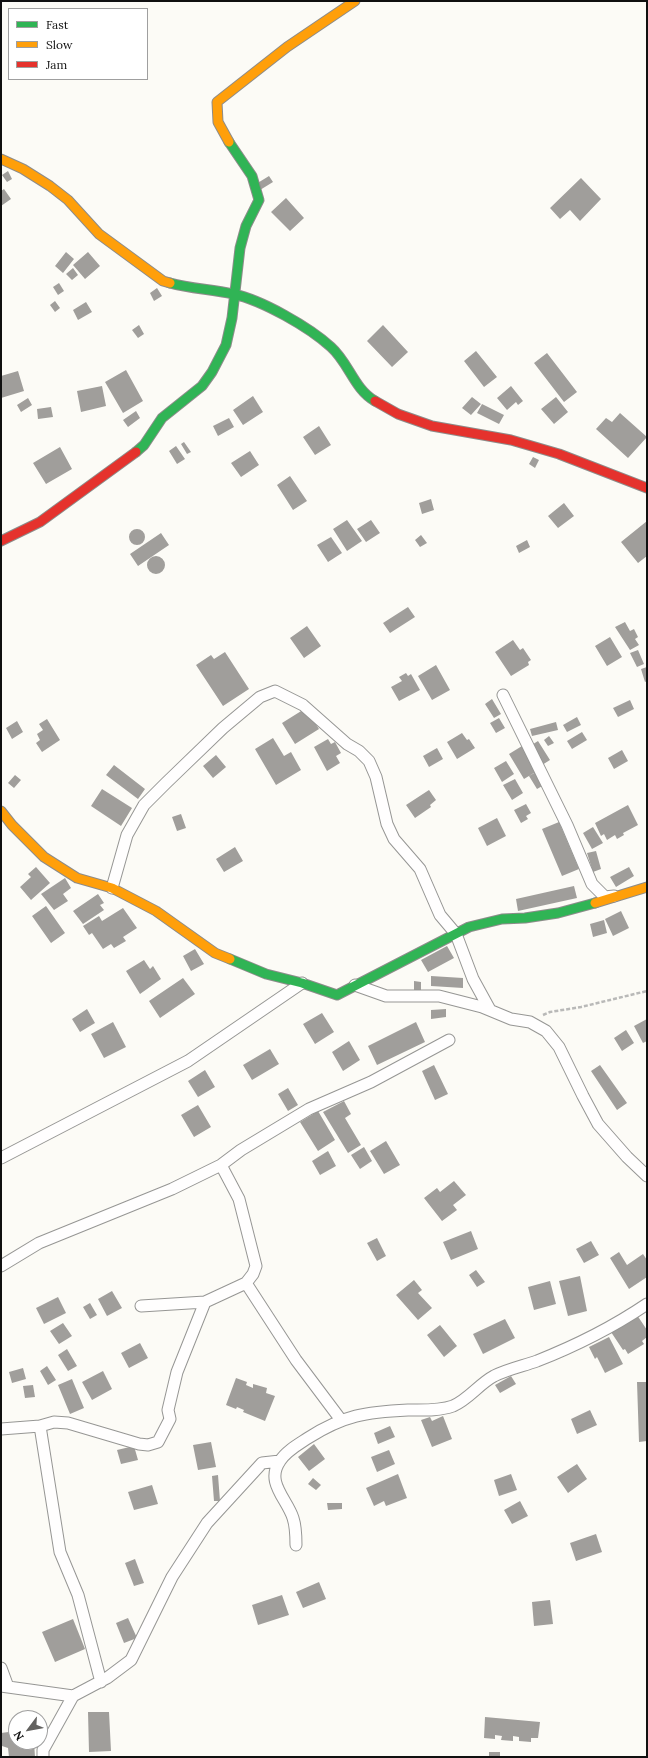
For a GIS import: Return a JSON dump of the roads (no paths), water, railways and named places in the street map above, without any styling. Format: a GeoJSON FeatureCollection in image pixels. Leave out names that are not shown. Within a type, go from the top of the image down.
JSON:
{"type":"FeatureCollection","features":[{"type":"Feature","properties":{"kind":"street"},"geometry":{"type":"LineString","coordinates":[[1,541],[40,522],[134,454],[144,445],[162,418],[202,386],[212,372],[226,345],[232,318],[240,248],[246,226],[259,200],[252,176],[220,125],[215,109],[217,102],[287,47],[355,1]]}},
{"type":"Feature","properties":{"kind":"street"},"geometry":{"type":"LineString","coordinates":[[1,159],[23,169],[50,186],[68,200],[99,234],[120,247],[164,281],[185,287],[234,294],[274,310],[320,338],[333,349],[357,386],[372,399],[398,414],[432,426],[512,440],[630,480],[647,488]]}},
{"type":"Feature","properties":{"kind":"street"},"geometry":{"type":"LineString","coordinates":[[112,888],[127,835],[144,805],[223,728],[260,697],[275,691],[303,705],[346,744],[360,751],[369,761],[376,777],[387,824],[394,839],[420,869],[440,916],[456,934],[473,979],[490,1010]]}},
{"type":"Feature","properties":{"kind":"street"},"geometry":{"type":"LineString","coordinates":[[503,695],[567,825],[592,884],[605,897],[622,895]]}},
{"type":"Feature","properties":{"kind":"street"},"geometry":{"type":"LineString","coordinates":[[1,811],[12,825],[44,857],[77,878],[112,888],[156,911],[215,953],[266,974],[302,983],[337,995],[469,927],[502,919],[525,918],[558,913],[647,887]]}},
{"type":"Feature","properties":{"kind":"street"},"geometry":{"type":"LineString","coordinates":[[1,1158],[188,1061],[302,983]]}},
{"type":"Feature","properties":{"kind":"street"},"geometry":{"type":"LineString","coordinates":[[355,985],[386,996],[440,996],[490,1010],[511,1019],[530,1022],[546,1031],[559,1047],[598,1124],[647,1176]]}},
{"type":"Feature","properties":{"kind":"street"},"geometry":{"type":"LineString","coordinates":[[1,1266],[40,1243],[172,1189],[221,1165],[241,1150],[309,1109],[372,1082],[449,1040]]}},
{"type":"Feature","properties":{"kind":"street"},"geometry":{"type":"LineString","coordinates":[[141,1306],[205,1302],[246,1283],[253,1274],[256,1266],[239,1199],[221,1165]]}},
{"type":"Feature","properties":{"kind":"street"},"geometry":{"type":"LineString","coordinates":[[246,1283],[296,1360],[341,1420]]}},
{"type":"Feature","properties":{"kind":"street"},"geometry":{"type":"LineString","coordinates":[[1,1429],[40,1426],[54,1422],[68,1423],[138,1444],[148,1445],[158,1442],[170,1419],[168,1410],[177,1372],[205,1302]]}},
{"type":"Feature","properties":{"kind":"street"},"geometry":{"type":"LineString","coordinates":[[296,1545],[296,1532],[293,1518],[277,1490],[274,1480],[280,1461],[294,1447],[328,1424],[341,1420],[373,1412],[429,1409],[452,1406],[462,1401],[493,1376],[537,1361],[591,1337],[626,1318],[647,1304]]}},
{"type":"Feature","properties":{"kind":"street"},"geometry":{"type":"LineString","coordinates":[[40,1426],[60,1552],[78,1595],[101,1682]]}},
{"type":"Feature","properties":{"kind":"street"},"geometry":{"type":"LineString","coordinates":[[1,1668],[5,1687],[73,1696],[101,1682],[131,1660],[172,1577],[207,1523],[262,1462],[280,1461]]}},
{"type":"Feature","properties":{"kind":"street"},"geometry":{"type":"LineString","coordinates":[[43,1757],[43,1750],[73,1696]]}}]}
